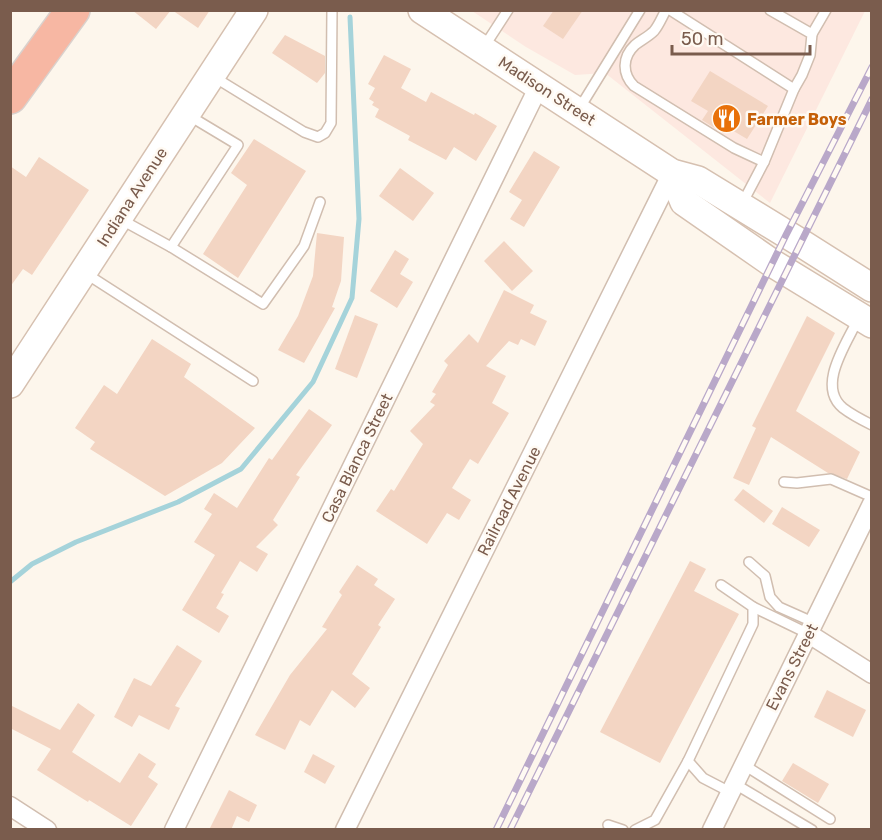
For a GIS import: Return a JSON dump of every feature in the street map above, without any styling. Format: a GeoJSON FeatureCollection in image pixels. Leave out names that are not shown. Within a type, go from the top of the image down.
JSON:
{"type":"FeatureCollection","features":[{"type":"Feature","properties":{"kind":"highway"},"geometry":{"type":"LineString","coordinates":[[10,97],[73,10]]}},
{"type":"Feature","properties":{"kind":"street","name":"Indiana Avenue"},"geometry":{"type":"LineString","coordinates":[[10,384],[254,10]]}},
{"type":"Feature","properties":{"kind":"street","name":"Madison Street"},"geometry":{"type":"LineString","coordinates":[[422,10],[672,172],[698,180],[872,288]]}},
{"type":"Feature","properties":{"kind":"street","name":"Casa Blanca Street"},"geometry":{"type":"LineString","coordinates":[[174,830],[539,86]]}},
{"type":"Feature","properties":{"kind":"street"},"geometry":{"type":"LineString","coordinates":[[672,172],[684,202],[772,263],[865,321]]}},
{"type":"Feature","properties":{"kind":"street","name":"Railroad Avenue"},"geometry":{"type":"LineString","coordinates":[[345,830],[672,172]]}},
{"type":"Feature","properties":{"kind":"street","name":"Evans Street"},"geometry":{"type":"LineString","coordinates":[[712,830],[872,504]]}},
{"type":"Feature","properties":{"kind":"street"},"geometry":{"type":"LineString","coordinates":[[812,629],[872,674]]}},
{"type":"Feature","properties":{"kind":"street"},"geometry":{"type":"LineString","coordinates":[[10,806],[47,830]]}},
{"type":"Feature","properties":{"kind":"lane"},"geometry":{"type":"LineString","coordinates":[[212,75],[304,132],[318,136],[325,133],[331,123],[332,10]]}},
{"type":"Feature","properties":{"kind":"lane"},"geometry":{"type":"LineString","coordinates":[[483,50],[508,10]]}},
{"type":"Feature","properties":{"kind":"lane"},"geometry":{"type":"LineString","coordinates":[[578,111],[640,10]]}},
{"type":"Feature","properties":{"kind":"lane"},"geometry":{"type":"LineString","coordinates":[[764,162],[734,148],[634,86],[627,80],[624,70],[628,54],[656,29],[668,10],[794,89]]}},
{"type":"Feature","properties":{"kind":"lane"},"geometry":{"type":"LineString","coordinates":[[770,10],[812,34]]}},
{"type":"Feature","properties":{"kind":"lane"},"geometry":{"type":"LineString","coordinates":[[741,206],[764,162],[810,55],[812,34],[826,10]]}},
{"type":"Feature","properties":{"kind":"lane"},"geometry":{"type":"LineString","coordinates":[[171,247],[238,145],[186,114]]}},
{"type":"Feature","properties":{"kind":"lane"},"geometry":{"type":"LineString","coordinates":[[118,218],[171,247],[263,304],[304,246],[320,202]]}},
{"type":"Feature","properties":{"kind":"lane"},"geometry":{"type":"LineString","coordinates":[[83,272],[254,381]]}},
{"type":"Feature","properties":{"kind":"lane"},"geometry":{"type":"LineString","coordinates":[[865,321],[832,374],[832,389],[842,408],[872,425]]}},
{"type":"Feature","properties":{"kind":"lane"},"geometry":{"type":"LineString","coordinates":[[784,482],[797,483],[831,479],[872,497]]}},
{"type":"Feature","properties":{"kind":"lane"},"geometry":{"type":"LineString","coordinates":[[749,562],[765,576],[770,597],[779,607],[812,629]]}},
{"type":"Feature","properties":{"kind":"lane"},"geometry":{"type":"LineString","coordinates":[[721,585],[753,607],[812,629]]}},
{"type":"Feature","properties":{"kind":"lane"},"geometry":{"type":"LineString","coordinates":[[635,830],[655,820],[688,761],[753,624],[753,607]]}},
{"type":"Feature","properties":{"kind":"lane"},"geometry":{"type":"LineString","coordinates":[[688,761],[703,778],[732,788],[812,830]]}},
{"type":"Feature","properties":{"kind":"lane"},"geometry":{"type":"LineString","coordinates":[[744,765],[830,819]]}},
{"type":"Feature","properties":{"kind":"lane"},"geometry":{"type":"LineString","coordinates":[[608,825],[623,830]]}},
{"type":"Feature","properties":{"kind":"shaded area"},"geometry":{"type":"Polygon","coordinates":[[[472,11],[865,11],[770,203],[605,73],[575,75],[526,47],[472,11]]]}},
{"type":"Feature","properties":{"kind":"building"},"geometry":{"type":"Polygon","coordinates":[[[132,10],[171,10],[156,29],[132,10]]]}},
{"type":"Feature","properties":{"kind":"building"},"geometry":{"type":"Polygon","coordinates":[[[172,10],[210,10],[198,28],[172,10]]]}},
{"type":"Feature","properties":{"kind":"building"},"geometry":{"type":"Polygon","coordinates":[[[554,10],[583,10],[563,39],[543,26],[554,10]]]}},
{"type":"Feature","properties":{"kind":"building"},"geometry":{"type":"Polygon","coordinates":[[[285,35],[325,56],[325,73],[317,83],[272,53],[285,35]]]}},
{"type":"Feature","properties":{"kind":"building"},"geometry":{"type":"Polygon","coordinates":[[[384,55],[411,69],[401,88],[426,102],[431,92],[497,126],[476,161],[454,147],[446,160],[408,140],[410,136],[375,117],[379,109],[372,105],[374,102],[369,99],[375,88],[368,84],[384,55]]]}},
{"type":"Feature","properties":{"kind":"building"},"geometry":{"type":"Polygon","coordinates":[[[710,71],[768,106],[747,139],[725,126],[721,132],[702,120],[708,111],[691,101],[710,71]]]}},
{"type":"Feature","properties":{"kind":"building"},"geometry":{"type":"Polygon","coordinates":[[[254,139],[306,171],[238,278],[203,254],[247,185],[231,173],[254,139]]]}},
{"type":"Feature","properties":{"kind":"building"},"geometry":{"type":"Polygon","coordinates":[[[534,151],[560,167],[524,227],[510,219],[522,200],[509,192],[534,151]]]}},
{"type":"Feature","properties":{"kind":"building"},"geometry":{"type":"Polygon","coordinates":[[[39,157],[89,190],[32,275],[23,269],[10,287],[10,166],[26,177],[39,157]]]}},
{"type":"Feature","properties":{"kind":"building"},"geometry":{"type":"Polygon","coordinates":[[[400,168],[434,193],[413,221],[379,196],[400,168]]]}},
{"type":"Feature","properties":{"kind":"building"},"geometry":{"type":"Polygon","coordinates":[[[317,233],[344,237],[341,281],[332,307],[335,308],[304,363],[278,350],[298,316],[313,276],[317,233]]]}},
{"type":"Feature","properties":{"kind":"building"},"geometry":{"type":"Polygon","coordinates":[[[504,241],[533,271],[512,291],[484,261],[504,241]]]}},
{"type":"Feature","properties":{"kind":"building"},"geometry":{"type":"Polygon","coordinates":[[[395,250],[409,259],[400,274],[413,282],[397,308],[370,291],[395,250]]]}},
{"type":"Feature","properties":{"kind":"building"},"geometry":{"type":"Polygon","coordinates":[[[504,290],[534,305],[530,313],[547,321],[535,346],[521,339],[518,345],[509,341],[486,366],[506,376],[492,403],[509,413],[478,464],[470,459],[452,488],[471,500],[459,520],[447,513],[427,544],[376,511],[391,489],[394,491],[423,444],[410,431],[435,405],[430,402],[436,394],[432,392],[448,365],[444,361],[469,334],[478,343],[504,290]]]}},
{"type":"Feature","properties":{"kind":"building"},"geometry":{"type":"Polygon","coordinates":[[[355,315],[378,324],[357,378],[335,369],[355,315]]]}},
{"type":"Feature","properties":{"kind":"building"},"geometry":{"type":"Polygon","coordinates":[[[807,316],[835,333],[796,411],[860,452],[847,479],[828,473],[771,437],[749,485],[733,478],[756,428],[752,426],[807,316]]]}},
{"type":"Feature","properties":{"kind":"building"},"geometry":{"type":"Polygon","coordinates":[[[152,339],[191,364],[184,377],[255,428],[222,463],[165,496],[90,449],[95,442],[75,428],[104,385],[117,394],[152,339]]]}},
{"type":"Feature","properties":{"kind":"building"},"geometry":{"type":"Polygon","coordinates":[[[309,409],[332,425],[296,475],[300,477],[273,520],[278,525],[256,547],[268,554],[257,572],[240,561],[221,593],[224,594],[216,608],[229,616],[219,633],[182,610],[215,555],[194,542],[212,514],[204,509],[214,493],[237,508],[269,458],[272,460],[309,409]]]}},
{"type":"Feature","properties":{"kind":"building"},"geometry":{"type":"Polygon","coordinates":[[[743,489],[773,511],[764,523],[734,500],[743,489]]]}},
{"type":"Feature","properties":{"kind":"building"},"geometry":{"type":"Polygon","coordinates":[[[782,507],[820,530],[809,547],[772,524],[782,507]]]}},
{"type":"Feature","properties":{"kind":"building"},"geometry":{"type":"Polygon","coordinates":[[[690,561],[706,569],[694,591],[739,614],[660,763],[600,732],[690,561]]]}},
{"type":"Feature","properties":{"kind":"building"},"geometry":{"type":"Polygon","coordinates":[[[357,565],[378,579],[374,585],[395,599],[378,625],[381,627],[352,674],[370,688],[355,708],[332,690],[310,726],[300,720],[285,750],[255,735],[290,675],[327,629],[322,627],[342,595],[339,592],[357,565]]]}},
{"type":"Feature","properties":{"kind":"building"},"geometry":{"type":"Polygon","coordinates":[[[177,645],[202,661],[175,706],[180,708],[169,730],[139,715],[132,727],[114,717],[134,678],[151,686],[177,645]]]}},
{"type":"Feature","properties":{"kind":"building"},"geometry":{"type":"Polygon","coordinates":[[[827,690],[866,710],[853,737],[814,717],[827,690]]]}},
{"type":"Feature","properties":{"kind":"building"},"geometry":{"type":"Polygon","coordinates":[[[78,703],[95,715],[72,752],[120,783],[139,753],[156,764],[148,777],[158,784],[131,826],[37,770],[51,749],[10,728],[10,705],[60,730],[78,703]]]}},
{"type":"Feature","properties":{"kind":"building"},"geometry":{"type":"Polygon","coordinates":[[[313,754],[335,766],[325,784],[304,772],[313,754]]]}},
{"type":"Feature","properties":{"kind":"building"},"geometry":{"type":"Polygon","coordinates":[[[793,763],[829,784],[818,803],[782,781],[793,763]]]}},
{"type":"Feature","properties":{"kind":"building"},"geometry":{"type":"Polygon","coordinates":[[[229,790],[257,805],[249,822],[237,816],[231,830],[209,830],[229,790]]]}},
{"type":"Feature","properties":{"kind":"waterway"},"geometry":{"type":"LineString","coordinates":[[10,582],[32,564],[76,542],[178,502],[241,469],[313,382],[352,298],[359,219],[350,17]]}},
{"type":"Feature","properties":{"kind":"railway"},"geometry":{"type":"LineString","coordinates":[[496,830],[786,235],[872,67]]}},
{"type":"Feature","properties":{"kind":"railway"},"geometry":{"type":"LineString","coordinates":[[510,830],[872,99]]}},
{"type":"Feature","properties":{"kind":"place","name":"Farmer Boys"},"geometry":{"type":"Point","coordinates":[726,119]}}]}
